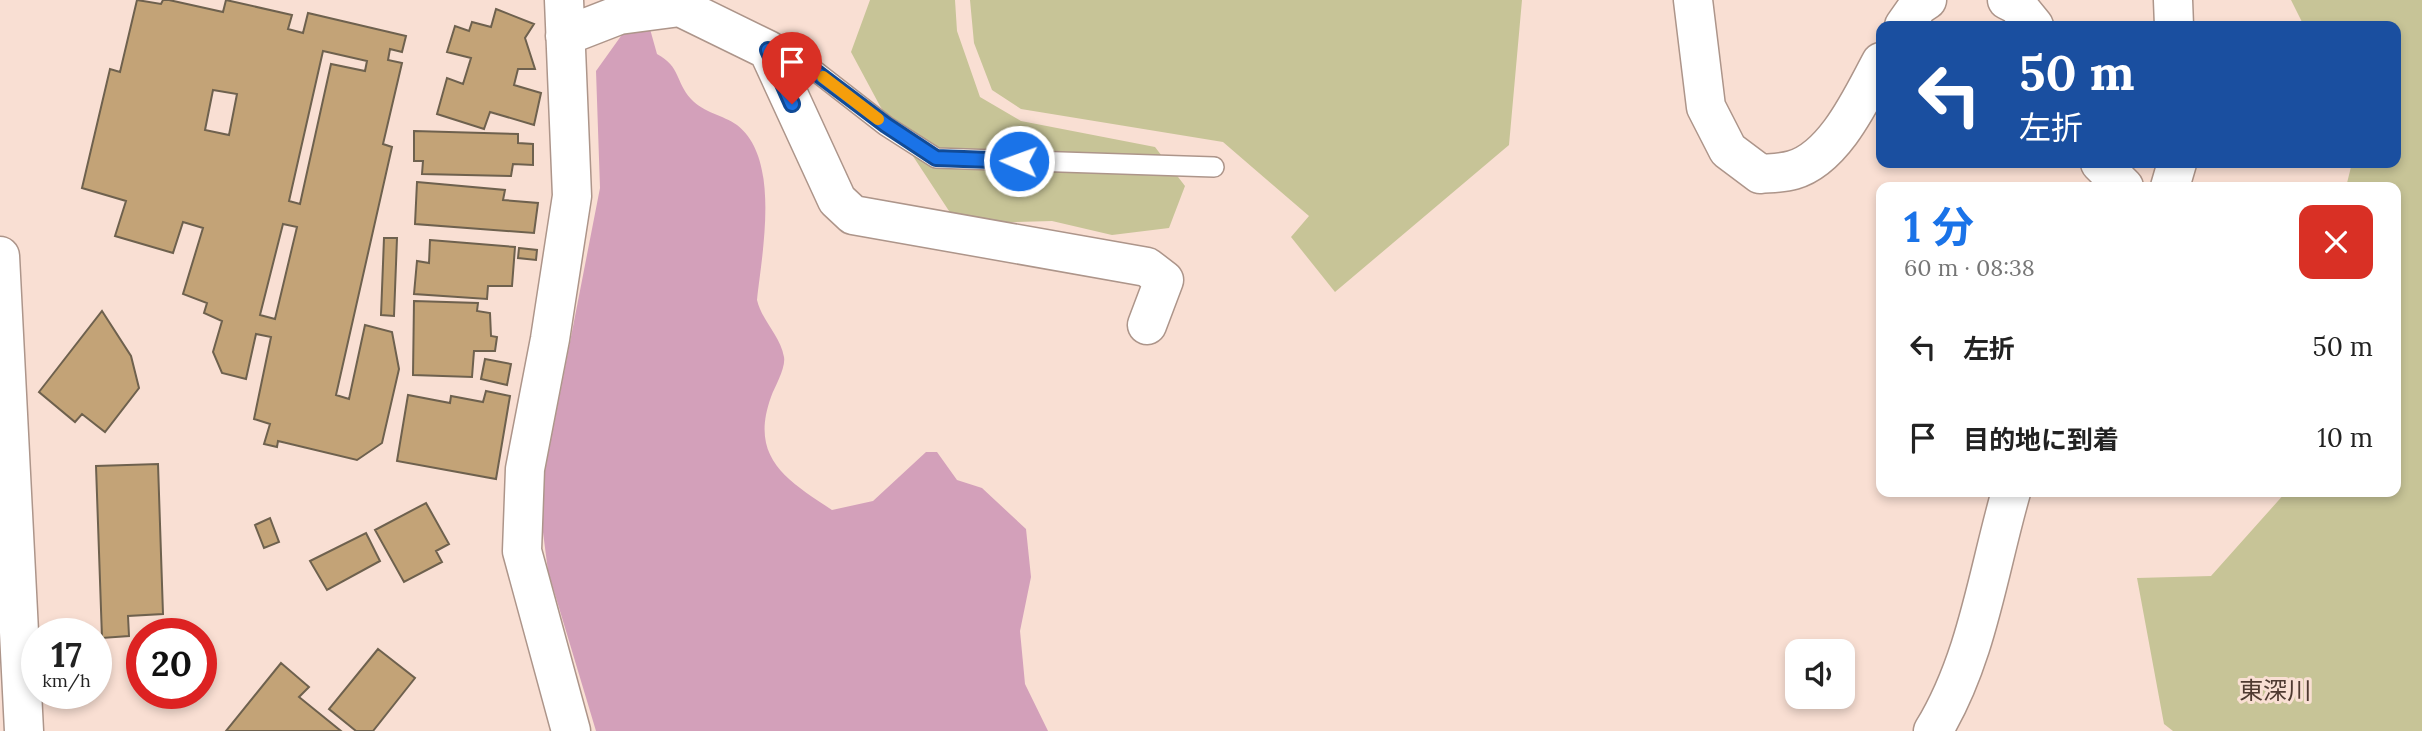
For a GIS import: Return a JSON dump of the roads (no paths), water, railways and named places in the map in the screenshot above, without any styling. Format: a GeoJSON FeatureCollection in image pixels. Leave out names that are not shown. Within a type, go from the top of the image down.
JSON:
{"type":"FeatureCollection","features":[{"type":"Feature","properties":{"kind":"main road"},"geometry":{"type":"LineString","coordinates":[[1693,0],[1706,107],[1728,150],[1760,174],[1794,170],[1827,149],[1852,115],[1876,71]]}},
{"type":"Feature","properties":{"kind":"main road"},"geometry":{"type":"LineString","coordinates":[[1908,21],[1918,6],[1927,0]]}},
{"type":"Feature","properties":{"kind":"main road"},"geometry":{"type":"LineString","coordinates":[[2007,0],[2017,5],[2030,21]]}},
{"type":"Feature","properties":{"kind":"main road"},"geometry":{"type":"LineString","coordinates":[[2173,0],[2174,21]]}},
{"type":"Feature","properties":{"kind":"main road"},"geometry":{"type":"LineString","coordinates":[[571,731],[522,551],[525,469],[550,339],[572,196],[565,18],[619,15],[680,4],[768,50],[837,200],[853,215],[1147,267],[1164,280],[1147,325]]}},
{"type":"Feature","properties":{"kind":"main road"},"geometry":{"type":"LineString","coordinates":[[2105,168],[2119,182]]}},
{"type":"Feature","properties":{"kind":"main road"},"geometry":{"type":"LineString","coordinates":[[0,256],[24,731]]}},
{"type":"Feature","properties":{"kind":"main road"},"geometry":{"type":"LineString","coordinates":[[1933,731],[1956,688],[1985,598],[2010,497]]}},
{"type":"Feature","properties":{"kind":"lane"},"geometry":{"type":"LineString","coordinates":[[768,50],[805,64],[886,125],[936,158],[1213,167]]}},
{"type":"Feature","properties":{"kind":"district","name":"東深川"},"geometry":{"type":"Point","coordinates":[2275,690]}}]}
